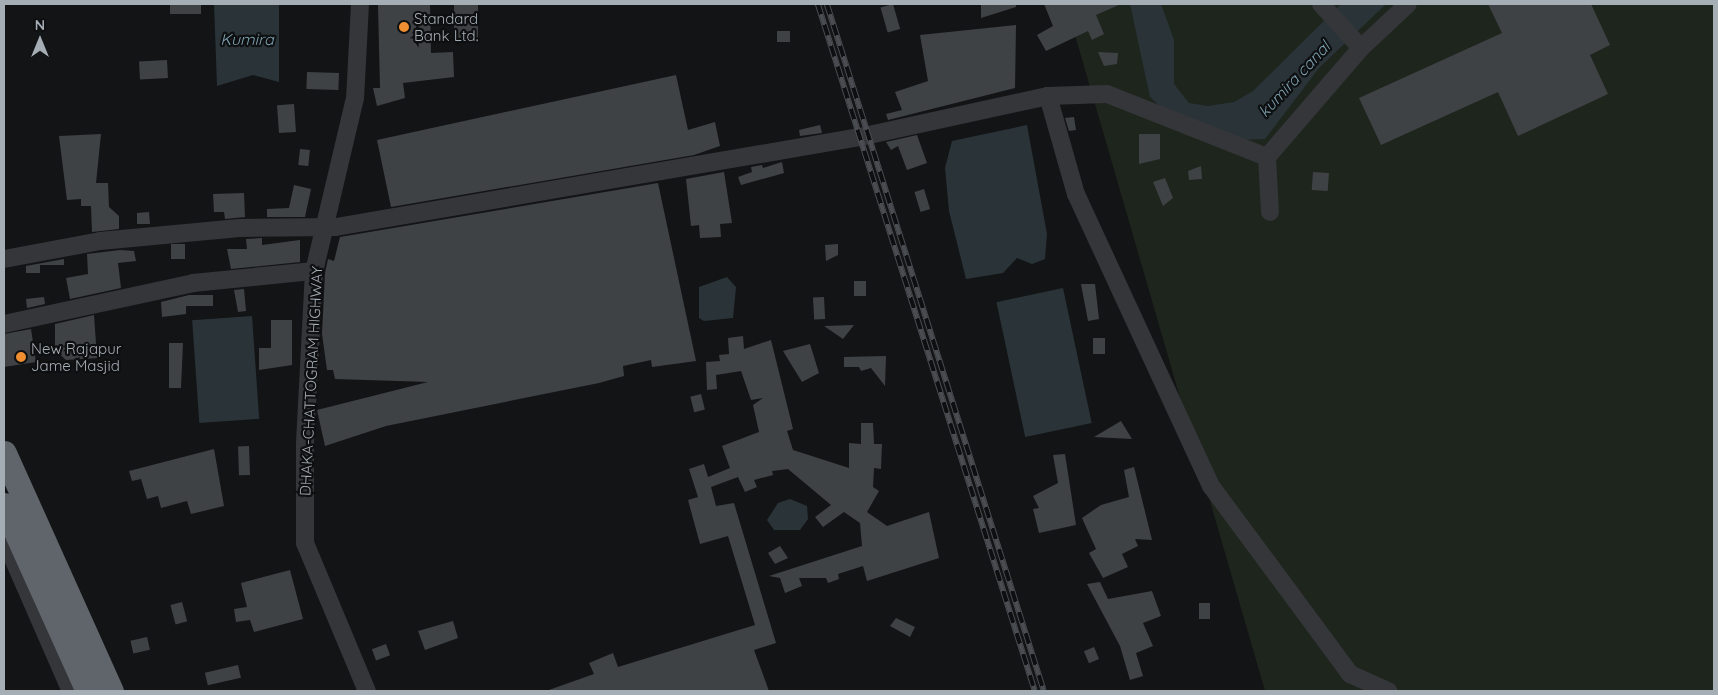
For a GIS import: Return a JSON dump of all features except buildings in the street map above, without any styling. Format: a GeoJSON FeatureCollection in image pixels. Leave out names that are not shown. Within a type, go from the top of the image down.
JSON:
{"type":"FeatureCollection","features":[{"type":"Feature","properties":{"kind":"highway"},"geometry":{"type":"LineString","coordinates":[[4,453],[111,691]]}},
{"type":"Feature","properties":{"kind":"highway"},"geometry":{"type":"LineString","coordinates":[[4,505],[88,691]]}},
{"type":"Feature","properties":{"kind":"street","name":"DHAKA-CHATTOGRAM HIGHWAY"},"geometry":{"type":"LineString","coordinates":[[360,4],[355,98],[314,271],[305,444],[306,543],[367,691]]}},
{"type":"Feature","properties":{"kind":"street"},"geometry":{"type":"LineString","coordinates":[[1321,4],[1357,44]]}},
{"type":"Feature","properties":{"kind":"street"},"geometry":{"type":"LineString","coordinates":[[1270,212],[1267,157],[1357,44],[1408,4]]}},
{"type":"Feature","properties":{"kind":"street"},"geometry":{"type":"LineString","coordinates":[[4,259],[100,241],[239,228],[324,227],[860,137],[1048,96],[1107,94],[1267,157]]}},
{"type":"Feature","properties":{"kind":"street"},"geometry":{"type":"LineString","coordinates":[[1048,96],[1076,194],[1211,486],[1350,674],[1388,691]]}},
{"type":"Feature","properties":{"kind":"street"},"geometry":{"type":"LineString","coordinates":[[4,324],[193,283],[314,271]]}},
{"type":"Feature","properties":{"kind":"street"},"geometry":{"type":"LineString","coordinates":[[4,538],[71,691]]}},
{"type":"Feature","properties":{"kind":"shaded area"},"geometry":{"type":"Polygon","coordinates":[[[1066,4],[1714,4],[1714,691],[1265,691],[1066,4]]]}},
{"type":"Feature","properties":{"kind":"water","name":"Kumira"},"geometry":{"type":"Polygon","coordinates":[[[214,4],[279,4],[279,82],[253,75],[217,86],[214,4]]]}},
{"type":"Feature","properties":{"kind":"water","name":"kumira canal"},"geometry":{"type":"Polygon","coordinates":[[[1130,4],[1161,4],[1174,40],[1174,84],[1189,103],[1208,106],[1234,102],[1253,91],[1341,4],[1386,4],[1319,68],[1265,139],[1241,140],[1166,112],[1150,97],[1130,4]]]}},
{"type":"Feature","properties":{"kind":"water"},"geometry":{"type":"Polygon","coordinates":[[[1027,125],[1047,234],[1045,259],[1032,264],[1017,258],[1003,273],[966,279],[949,211],[945,168],[952,141],[1027,125]]]}},
{"type":"Feature","properties":{"kind":"water"},"geometry":{"type":"Polygon","coordinates":[[[727,277],[736,287],[733,318],[704,321],[699,318],[699,287],[727,277]]]}},
{"type":"Feature","properties":{"kind":"water"},"geometry":{"type":"Polygon","coordinates":[[[1063,288],[1092,423],[1025,437],[996,302],[1063,288]]]}},
{"type":"Feature","properties":{"kind":"water"},"geometry":{"type":"Polygon","coordinates":[[[252,316],[259,419],[199,423],[192,320],[252,316]]]}},
{"type":"Feature","properties":{"kind":"water"},"geometry":{"type":"Polygon","coordinates":[[[790,499],[807,506],[808,519],[800,530],[774,530],[767,520],[778,503],[790,499]]]}},
{"type":"Feature","properties":{"kind":"railway"},"geometry":{"type":"LineString","coordinates":[[818,4],[1035,691]]}},
{"type":"Feature","properties":{"kind":"railway"},"geometry":{"type":"LineString","coordinates":[[827,4],[1044,691]]}},
{"type":"Feature","properties":{"kind":"place","name":"Standard Bank Ltd."},"geometry":{"type":"Point","coordinates":[404,27]}},
{"type":"Feature","properties":{"kind":"place","name":"New Rajapur Jame Masjid"},"geometry":{"type":"Point","coordinates":[21,357]}}]}
